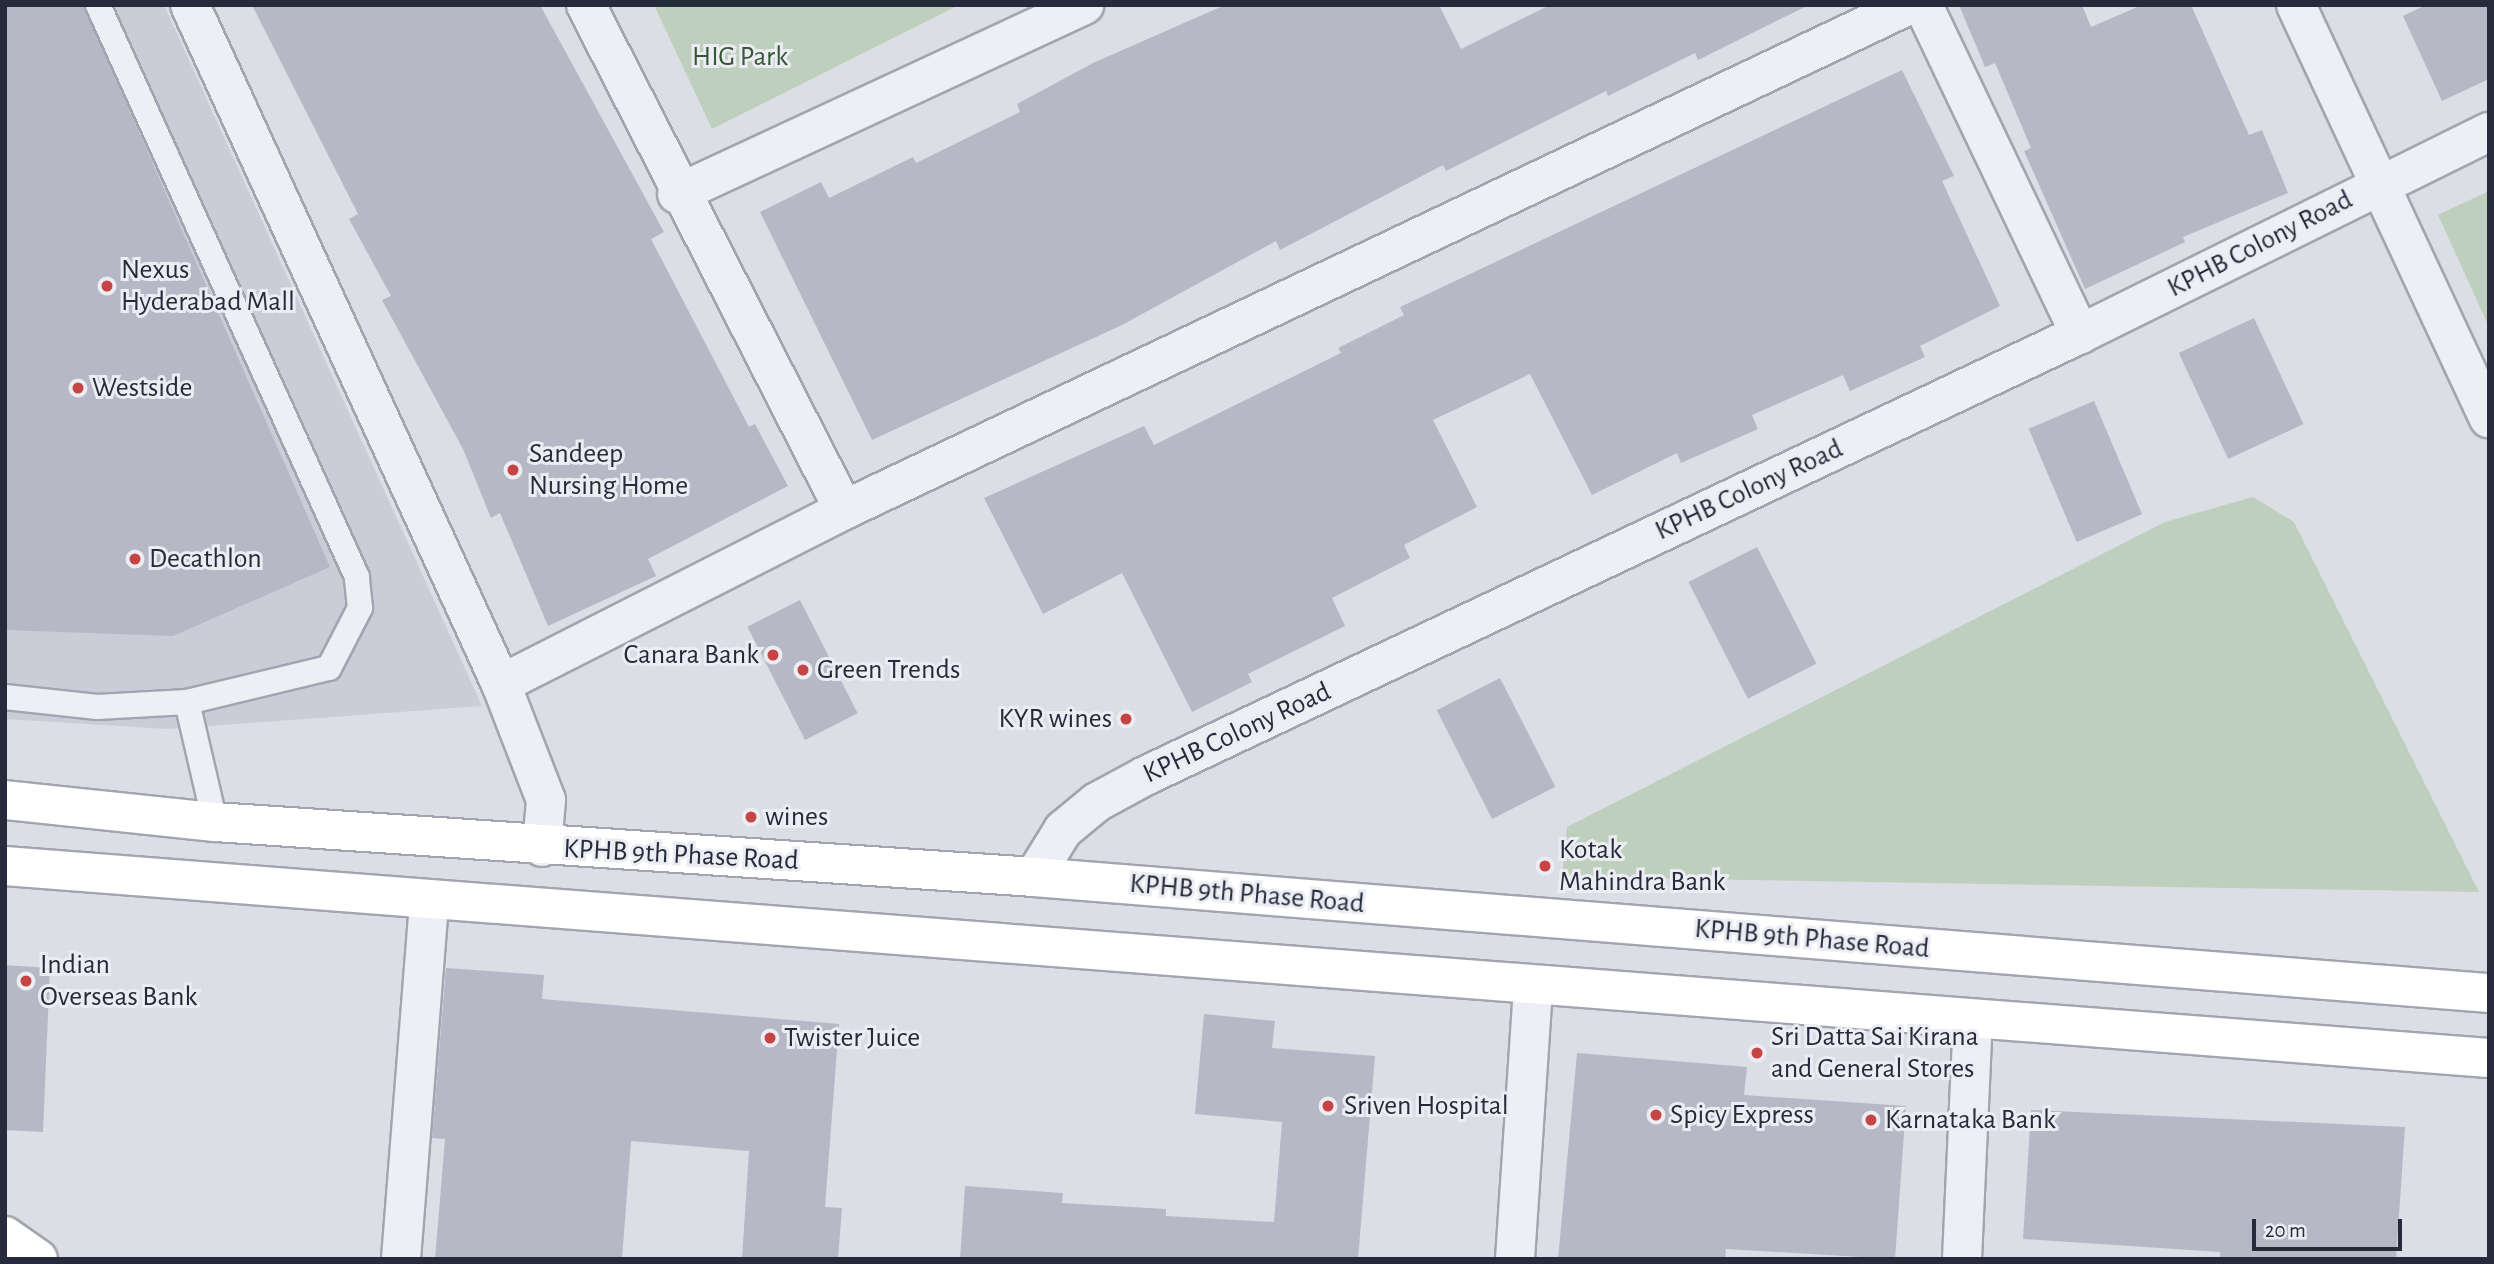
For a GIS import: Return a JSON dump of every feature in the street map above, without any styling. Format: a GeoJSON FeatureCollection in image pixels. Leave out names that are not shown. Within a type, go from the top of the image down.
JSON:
{"type":"FeatureCollection","features":[{"type":"Feature","properties":{"kind":"street"},"geometry":{"type":"LineString","coordinates":[[190,5],[500,684],[547,800],[542,847]]}},
{"type":"Feature","properties":{"kind":"street"},"geometry":{"type":"LineString","coordinates":[[586,5],[677,194],[844,510]]}},
{"type":"Feature","properties":{"kind":"street"},"geometry":{"type":"LineString","coordinates":[[677,194],[1083,5]]}},
{"type":"Feature","properties":{"kind":"street"},"geometry":{"type":"LineString","coordinates":[[500,684],[844,510],[1909,5]]}},
{"type":"Feature","properties":{"kind":"street"},"geometry":{"type":"LineString","coordinates":[[1923,5],[2080,334]]}},
{"type":"Feature","properties":{"kind":"street"},"geometry":{"type":"LineString","coordinates":[[2296,5],[2489,418]]}},
{"type":"Feature","properties":{"kind":"street","name":"KPHB Colony Road"},"geometry":{"type":"LineString","coordinates":[[1034,877],[1063,830],[1097,802],[1145,776],[2080,334],[2489,131]]}},
{"type":"Feature","properties":{"kind":"street","name":"KPHB 9th Phase Road"},"geometry":{"type":"LineString","coordinates":[[5,800],[215,822],[542,847],[1034,877],[2489,993]]}},
{"type":"Feature","properties":{"kind":"street"},"geometry":{"type":"LineString","coordinates":[[5,866],[429,903],[2489,1058]]}},
{"type":"Feature","properties":{"kind":"street"},"geometry":{"type":"LineString","coordinates":[[401,1259],[429,903]]}},
{"type":"Feature","properties":{"kind":"street"},"geometry":{"type":"LineString","coordinates":[[1515,1259],[1533,986]]}},
{"type":"Feature","properties":{"kind":"street"},"geometry":{"type":"LineString","coordinates":[[1962,1259],[1973,1020]]}},
{"type":"Feature","properties":{"kind":"street"},"geometry":{"type":"LineString","coordinates":[[5,1236],[38,1259]]}},
{"type":"Feature","properties":{"kind":"lane"},"geometry":{"type":"LineString","coordinates":[[5,697],[97,707],[187,702],[329,668],[360,608],[357,576],[98,5]]}},
{"type":"Feature","properties":{"kind":"lane"},"geometry":{"type":"LineString","coordinates":[[187,702],[215,822]]}},
{"type":"Feature","properties":{"kind":"shaded area"},"geometry":{"type":"Polygon","coordinates":[[[5,5],[164,5],[482,706],[167,729],[5,719],[5,5]]]}},
{"type":"Feature","properties":{"kind":"green space","name":"HIG Park"},"geometry":{"type":"Polygon","coordinates":[[[654,5],[959,5],[712,129],[654,5]]]}},
{"type":"Feature","properties":{"kind":"green space"},"geometry":{"type":"Polygon","coordinates":[[[2489,191],[2489,327],[2438,215],[2489,191]]]}},
{"type":"Feature","properties":{"kind":"green space"},"geometry":{"type":"Polygon","coordinates":[[[2253,497],[2294,522],[2479,892],[1562,877],[1567,827],[2165,522],[2253,497]]]}},
{"type":"Feature","properties":{"kind":"building","name":"Nexus Hyderabad Mall"},"geometry":{"type":"Polygon","coordinates":[[[5,5],[83,5],[330,567],[173,636],[5,630],[5,5]]]}},
{"type":"Feature","properties":{"kind":"building"},"geometry":{"type":"Polygon","coordinates":[[[252,5],[540,5],[664,232],[651,239],[749,427],[755,424],[788,486],[648,559],[656,576],[548,626],[500,513],[491,518],[463,449],[382,300],[391,296],[349,219],[358,214],[252,5]]]}},
{"type":"Feature","properties":{"kind":"building"},"geometry":{"type":"Polygon","coordinates":[[[1225,5],[1439,5],[1461,49],[1550,5],[1809,5],[1698,60],[1695,53],[1608,96],[1606,91],[1446,171],[1443,165],[1280,250],[1276,241],[1122,325],[872,440],[760,212],[821,182],[829,198],[913,157],[916,163],[1020,112],[1017,104],[1093,63],[1225,5]]]}},
{"type":"Feature","properties":{"kind":"building"},"geometry":{"type":"Polygon","coordinates":[[[1959,5],[2082,5],[2091,27],[2142,5],[2191,5],[2249,135],[2262,130],[2288,193],[2183,237],[2185,242],[2085,289],[2024,151],[2031,148],[1995,63],[1985,67],[1959,5]]]}},
{"type":"Feature","properties":{"kind":"building"},"geometry":{"type":"Polygon","coordinates":[[[2426,5],[2489,5],[2489,79],[2442,101],[2403,16],[2426,5]]]}},
{"type":"Feature","properties":{"kind":"building"},"geometry":{"type":"Polygon","coordinates":[[[1902,70],[1954,176],[1942,181],[2000,306],[1920,346],[1925,357],[1850,391],[1843,375],[1752,415],[1758,429],[1681,463],[1677,453],[1592,495],[1530,374],[1433,420],[1477,507],[1404,545],[1410,558],[1332,598],[1345,626],[1248,674],[1252,682],[1192,712],[1122,573],[1043,614],[984,498],[1144,426],[1154,445],[1341,353],[1338,348],[1404,315],[1400,307],[1902,70]]]}},
{"type":"Feature","properties":{"kind":"building"},"geometry":{"type":"Polygon","coordinates":[[[2254,318],[2303,424],[2228,459],[2179,353],[2254,318]]]}},
{"type":"Feature","properties":{"kind":"building"},"geometry":{"type":"Polygon","coordinates":[[[2094,401],[2142,514],[2077,542],[2029,429],[2094,401]]]}},
{"type":"Feature","properties":{"kind":"building"},"geometry":{"type":"Polygon","coordinates":[[[1757,547],[1816,664],[1748,699],[1688,582],[1757,547]]]}},
{"type":"Feature","properties":{"kind":"building","name":"Green Trends"},"geometry":{"type":"Polygon","coordinates":[[[800,600],[858,713],[805,740],[747,627],[800,600]]]}},
{"type":"Feature","properties":{"kind":"building"},"geometry":{"type":"Polygon","coordinates":[[[1500,678],[1555,787],[1492,819],[1437,710],[1500,678]]]}},
{"type":"Feature","properties":{"kind":"building"},"geometry":{"type":"Polygon","coordinates":[[[5,965],[50,968],[43,1132],[5,1130],[5,965]]]}},
{"type":"Feature","properties":{"kind":"building"},"geometry":{"type":"Polygon","coordinates":[[[446,968],[544,975],[542,999],[839,1024],[825,1207],[842,1208],[838,1259],[742,1259],[749,1151],[631,1141],[622,1259],[435,1259],[445,1139],[432,1138],[446,968]]]}},
{"type":"Feature","properties":{"kind":"building"},"geometry":{"type":"Polygon","coordinates":[[[1204,1014],[1275,1021],[1272,1048],[1375,1056],[1358,1259],[960,1259],[965,1186],[1063,1193],[1062,1203],[1166,1209],[1166,1216],[1274,1222],[1282,1122],[1195,1114],[1204,1014]]]}},
{"type":"Feature","properties":{"kind":"building"},"geometry":{"type":"Polygon","coordinates":[[[1577,1053],[1747,1067],[1744,1095],[1906,1106],[1895,1259],[1726,1249],[1725,1259],[1558,1259],[1577,1053]]]}},
{"type":"Feature","properties":{"kind":"building"},"geometry":{"type":"Polygon","coordinates":[[[2031,1110],[2405,1127],[2396,1259],[2220,1259],[2220,1252],[2023,1239],[2031,1110]]]}},
{"type":"Feature","properties":{"kind":"place","name":"Nexus Hyderabad Mall"},"geometry":{"type":"Point","coordinates":[107,286]}},
{"type":"Feature","properties":{"kind":"place","name":"Westside"},"geometry":{"type":"Point","coordinates":[78,388]}},
{"type":"Feature","properties":{"kind":"place","name":"Sandeep Nursing Home"},"geometry":{"type":"Point","coordinates":[513,470]}},
{"type":"Feature","properties":{"kind":"place","name":"Decathlon"},"geometry":{"type":"Point","coordinates":[135,559]}},
{"type":"Feature","properties":{"kind":"place","name":"Canara Bank"},"geometry":{"type":"Point","coordinates":[773,655]}},
{"type":"Feature","properties":{"kind":"place","name":"Green Trends"},"geometry":{"type":"Point","coordinates":[803,670]}},
{"type":"Feature","properties":{"kind":"place","name":"KYR wines"},"geometry":{"type":"Point","coordinates":[1126,719]}},
{"type":"Feature","properties":{"kind":"place","name":"wines"},"geometry":{"type":"Point","coordinates":[751,817]}},
{"type":"Feature","properties":{"kind":"place","name":"Kotak Mahindra Bank"},"geometry":{"type":"Point","coordinates":[1545,866]}},
{"type":"Feature","properties":{"kind":"place","name":"Indian Overseas Bank"},"geometry":{"type":"Point","coordinates":[26,981]}},
{"type":"Feature","properties":{"kind":"place","name":"Twister Juice"},"geometry":{"type":"Point","coordinates":[770,1038]}},
{"type":"Feature","properties":{"kind":"place","name":"Sri Datta Sai Kirana and General Stores"},"geometry":{"type":"Point","coordinates":[1757,1053]}},
{"type":"Feature","properties":{"kind":"place","name":"Sriven Hospital"},"geometry":{"type":"Point","coordinates":[1328,1106]}},
{"type":"Feature","properties":{"kind":"place","name":"Spicy Express"},"geometry":{"type":"Point","coordinates":[1656,1115]}},
{"type":"Feature","properties":{"kind":"place","name":"Karnataka Bank"},"geometry":{"type":"Point","coordinates":[1871,1120]}}]}
